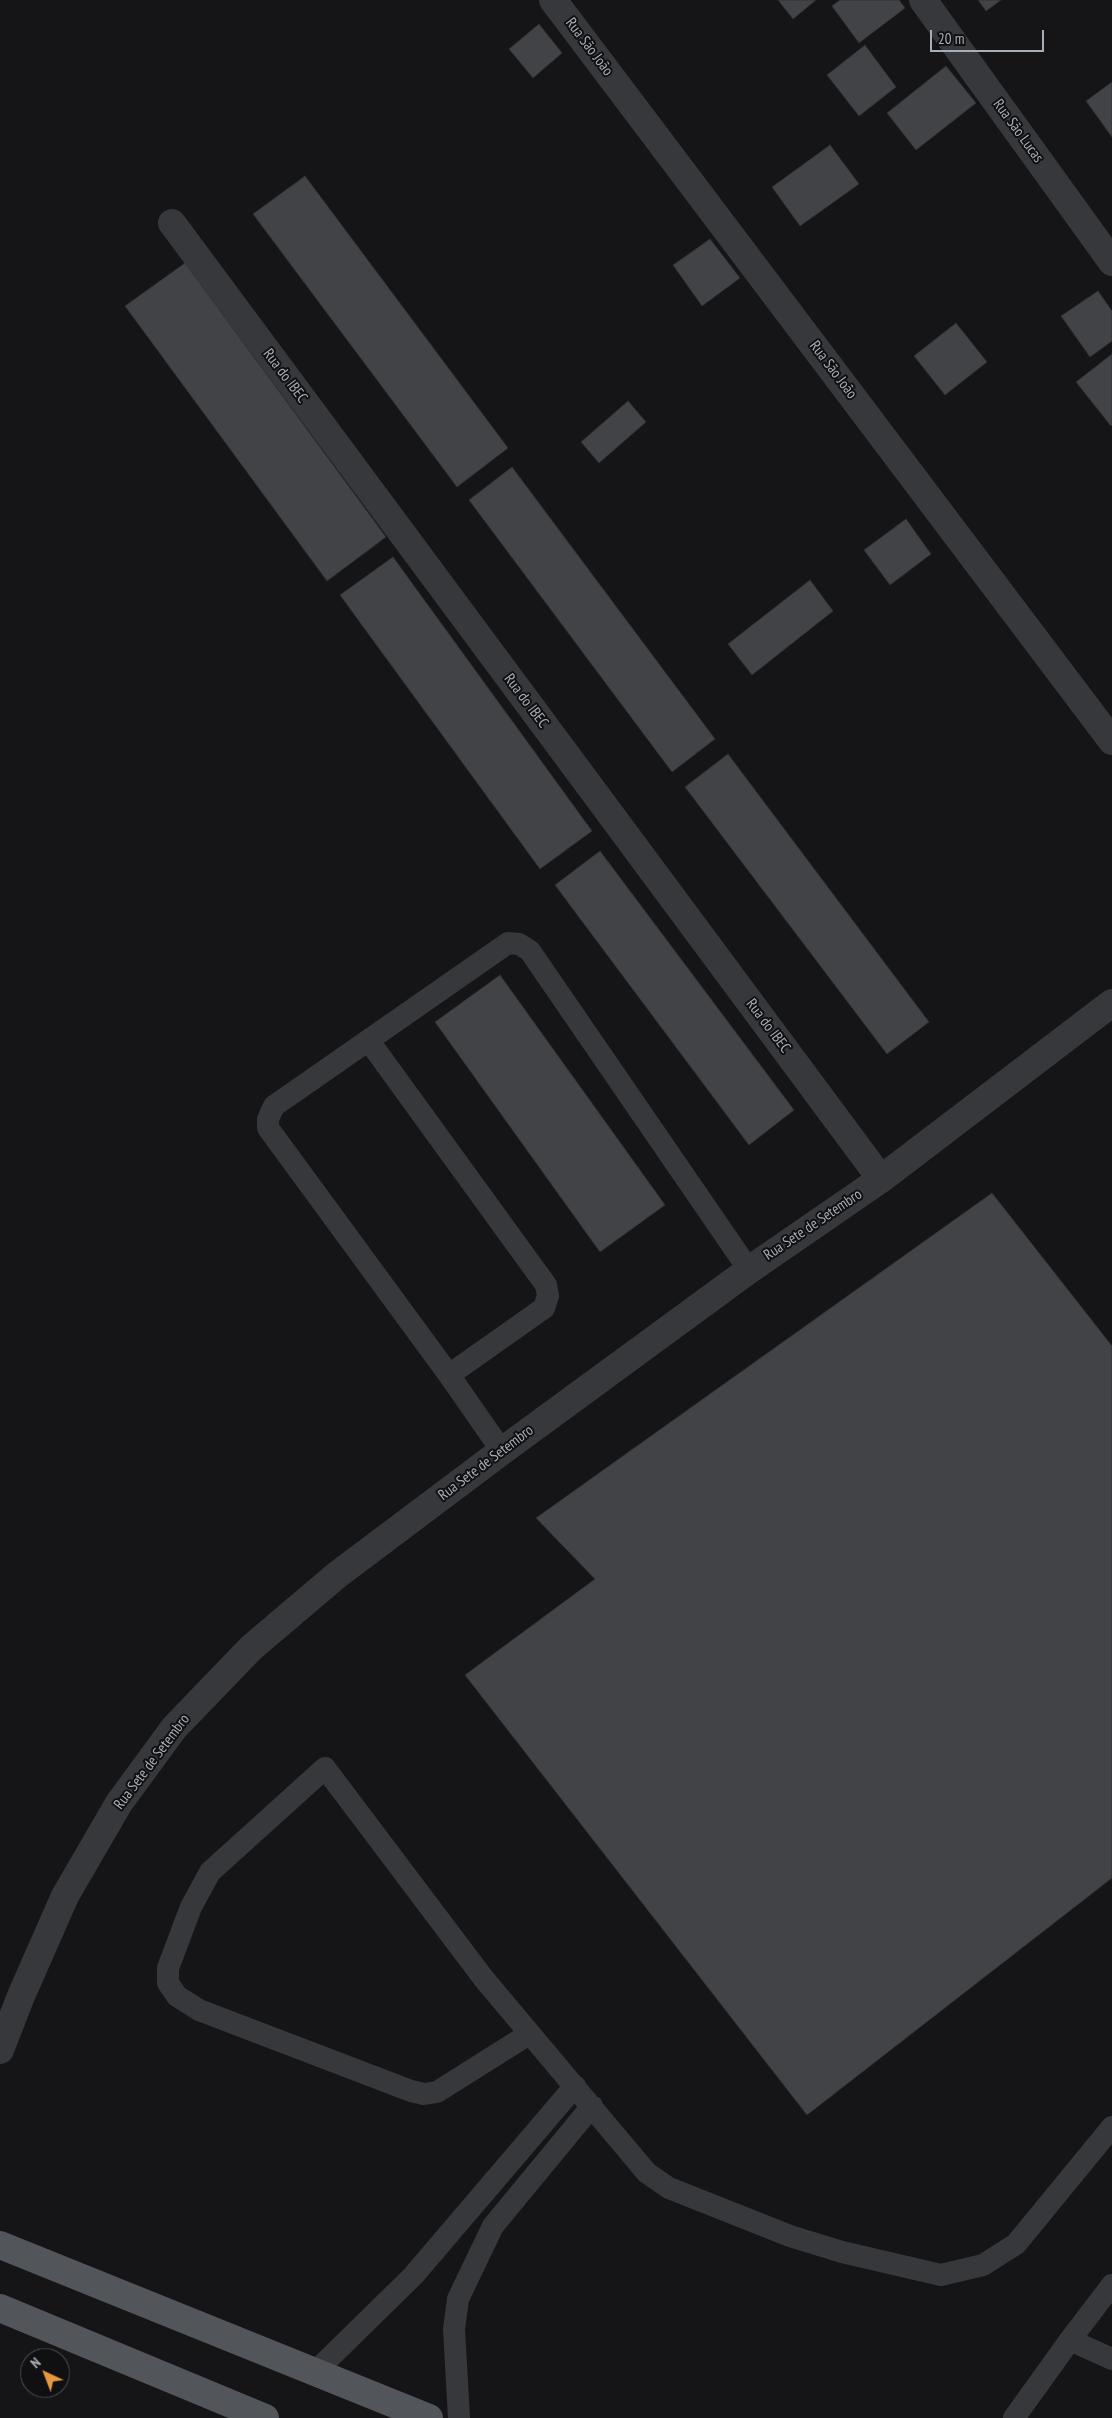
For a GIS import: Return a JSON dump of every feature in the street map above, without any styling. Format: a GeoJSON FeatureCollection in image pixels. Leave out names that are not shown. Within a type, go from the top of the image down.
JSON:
{"type":"FeatureCollection","features":[{"type":"Feature","properties":{"kind":"main road"},"geometry":{"type":"LineString","coordinates":[[0,2245],[429,2418]]}},
{"type":"Feature","properties":{"kind":"main road"},"geometry":{"type":"LineString","coordinates":[[0,2308],[265,2418]]}},
{"type":"Feature","properties":{"kind":"street","name":"Rua São João"},"geometry":{"type":"LineString","coordinates":[[553,0],[1112,741]]}},
{"type":"Feature","properties":{"kind":"street","name":"Rua São Lucas"},"geometry":{"type":"LineString","coordinates":[[923,0],[1112,262]]}},
{"type":"Feature","properties":{"kind":"street","name":"Rua do IBEC"},"geometry":{"type":"LineString","coordinates":[[172,223],[881,1179]]}},
{"type":"Feature","properties":{"kind":"street","name":"Rua Sete de Setembro"},"geometry":{"type":"LineString","coordinates":[[0,2050],[21,1996],[65,1896],[118,1803],[174,1728],[251,1648],[330,1581],[502,1450],[749,1270],[881,1179],[1112,1003]]}},
{"type":"Feature","properties":{"kind":"lane"},"geometry":{"type":"LineString","coordinates":[[502,1450],[268,1128],[268,1119],[274,1106],[508,943],[519,944],[530,951],[749,1270]]}},
{"type":"Feature","properties":{"kind":"lane"},"geometry":{"type":"LineString","coordinates":[[369,1041],[546,1285],[548,1296],[544,1308],[449,1375]]}},
{"type":"Feature","properties":{"kind":"lane"},"geometry":{"type":"LineString","coordinates":[[529,2034],[437,2092],[424,2094],[411,2091],[200,2010],[177,1996],[168,1983],[168,1968],[191,1907],[210,1872],[326,1768],[484,1979],[647,2173],[669,2188],[790,2236],[842,2252],[941,2275],[983,2264],[1016,2244],[1112,2127]]}},
{"type":"Feature","properties":{"kind":"lane"},"geometry":{"type":"LineString","coordinates":[[316,2371],[414,2276],[575,2086]]}},
{"type":"Feature","properties":{"kind":"lane"},"geometry":{"type":"LineString","coordinates":[[459,2418],[454,2329],[458,2299],[493,2226],[592,2106]]}},
{"type":"Feature","properties":{"kind":"lane"},"geometry":{"type":"LineString","coordinates":[[1014,2418],[1112,2285]]}},
{"type":"Feature","properties":{"kind":"lane"},"geometry":{"type":"LineString","coordinates":[[1070,2340],[1112,2359]]}},
{"type":"Feature","properties":{"kind":"building"},"geometry":{"type":"Polygon","coordinates":[[[778,0],[816,0],[793,19],[778,0]]]}},
{"type":"Feature","properties":{"kind":"building"},"geometry":{"type":"Polygon","coordinates":[[[840,0],[899,0],[905,8],[859,43],[832,6],[840,0]]]}},
{"type":"Feature","properties":{"kind":"building"},"geometry":{"type":"Polygon","coordinates":[[[978,0],[1001,0],[986,11],[978,0]]]}},
{"type":"Feature","properties":{"kind":"building"},"geometry":{"type":"Polygon","coordinates":[[[539,24],[562,53],[533,78],[509,49],[539,24]]]}},
{"type":"Feature","properties":{"kind":"building"},"geometry":{"type":"Polygon","coordinates":[[[865,45],[896,87],[859,116],[827,75],[865,45]]]}},
{"type":"Feature","properties":{"kind":"building"},"geometry":{"type":"Polygon","coordinates":[[[946,66],[976,103],[916,150],[887,113],[946,66]]]}},
{"type":"Feature","properties":{"kind":"building"},"geometry":{"type":"Polygon","coordinates":[[[1112,82],[1112,137],[1086,101],[1112,82]]]}},
{"type":"Feature","properties":{"kind":"building"},"geometry":{"type":"Polygon","coordinates":[[[830,145],[859,184],[800,226],[772,187],[830,145]]]}},
{"type":"Feature","properties":{"kind":"building"},"geometry":{"type":"Polygon","coordinates":[[[305,176],[508,448],[457,487],[253,214],[305,176]]]}},
{"type":"Feature","properties":{"kind":"building"},"geometry":{"type":"Polygon","coordinates":[[[710,239],[740,278],[702,306],[673,265],[710,239]]]}},
{"type":"Feature","properties":{"kind":"building"},"geometry":{"type":"Polygon","coordinates":[[[185,263],[386,537],[327,581],[125,306],[185,263]]]}},
{"type":"Feature","properties":{"kind":"building"},"geometry":{"type":"Polygon","coordinates":[[[1098,291],[1112,311],[1112,341],[1090,357],[1061,316],[1098,291]]]}},
{"type":"Feature","properties":{"kind":"building"},"geometry":{"type":"Polygon","coordinates":[[[956,323],[987,362],[945,395],[914,356],[956,323]]]}},
{"type":"Feature","properties":{"kind":"building"},"geometry":{"type":"Polygon","coordinates":[[[1112,354],[1112,425],[1111,426],[1076,382],[1112,354]]]}},
{"type":"Feature","properties":{"kind":"building"},"geometry":{"type":"Polygon","coordinates":[[[628,401],[646,422],[599,463],[581,442],[628,401]]]}},
{"type":"Feature","properties":{"kind":"building"},"geometry":{"type":"Polygon","coordinates":[[[512,467],[715,739],[672,772],[469,500],[512,467]]]}},
{"type":"Feature","properties":{"kind":"building"},"geometry":{"type":"Polygon","coordinates":[[[906,519],[931,554],[890,585],[864,550],[906,519]]]}},
{"type":"Feature","properties":{"kind":"building"},"geometry":{"type":"Polygon","coordinates":[[[393,557],[592,831],[540,869],[340,595],[393,557]]]}},
{"type":"Feature","properties":{"kind":"building"},"geometry":{"type":"Polygon","coordinates":[[[810,580],[833,611],[752,675],[728,644],[810,580]]]}},
{"type":"Feature","properties":{"kind":"building"},"geometry":{"type":"Polygon","coordinates":[[[728,754],[929,1022],[887,1054],[685,787],[728,754]]]}},
{"type":"Feature","properties":{"kind":"building"},"geometry":{"type":"Polygon","coordinates":[[[600,851],[794,1110],[749,1145],[555,885],[600,851]]]}},
{"type":"Feature","properties":{"kind":"building"},"geometry":{"type":"Polygon","coordinates":[[[500,975],[665,1205],[600,1252],[435,1022],[500,975]]]}},
{"type":"Feature","properties":{"kind":"building"},"geometry":{"type":"Polygon","coordinates":[[[992,1193],[1112,1346],[1112,1878],[807,2115],[465,1675],[595,1579],[536,1518],[992,1193]]]}}]}
